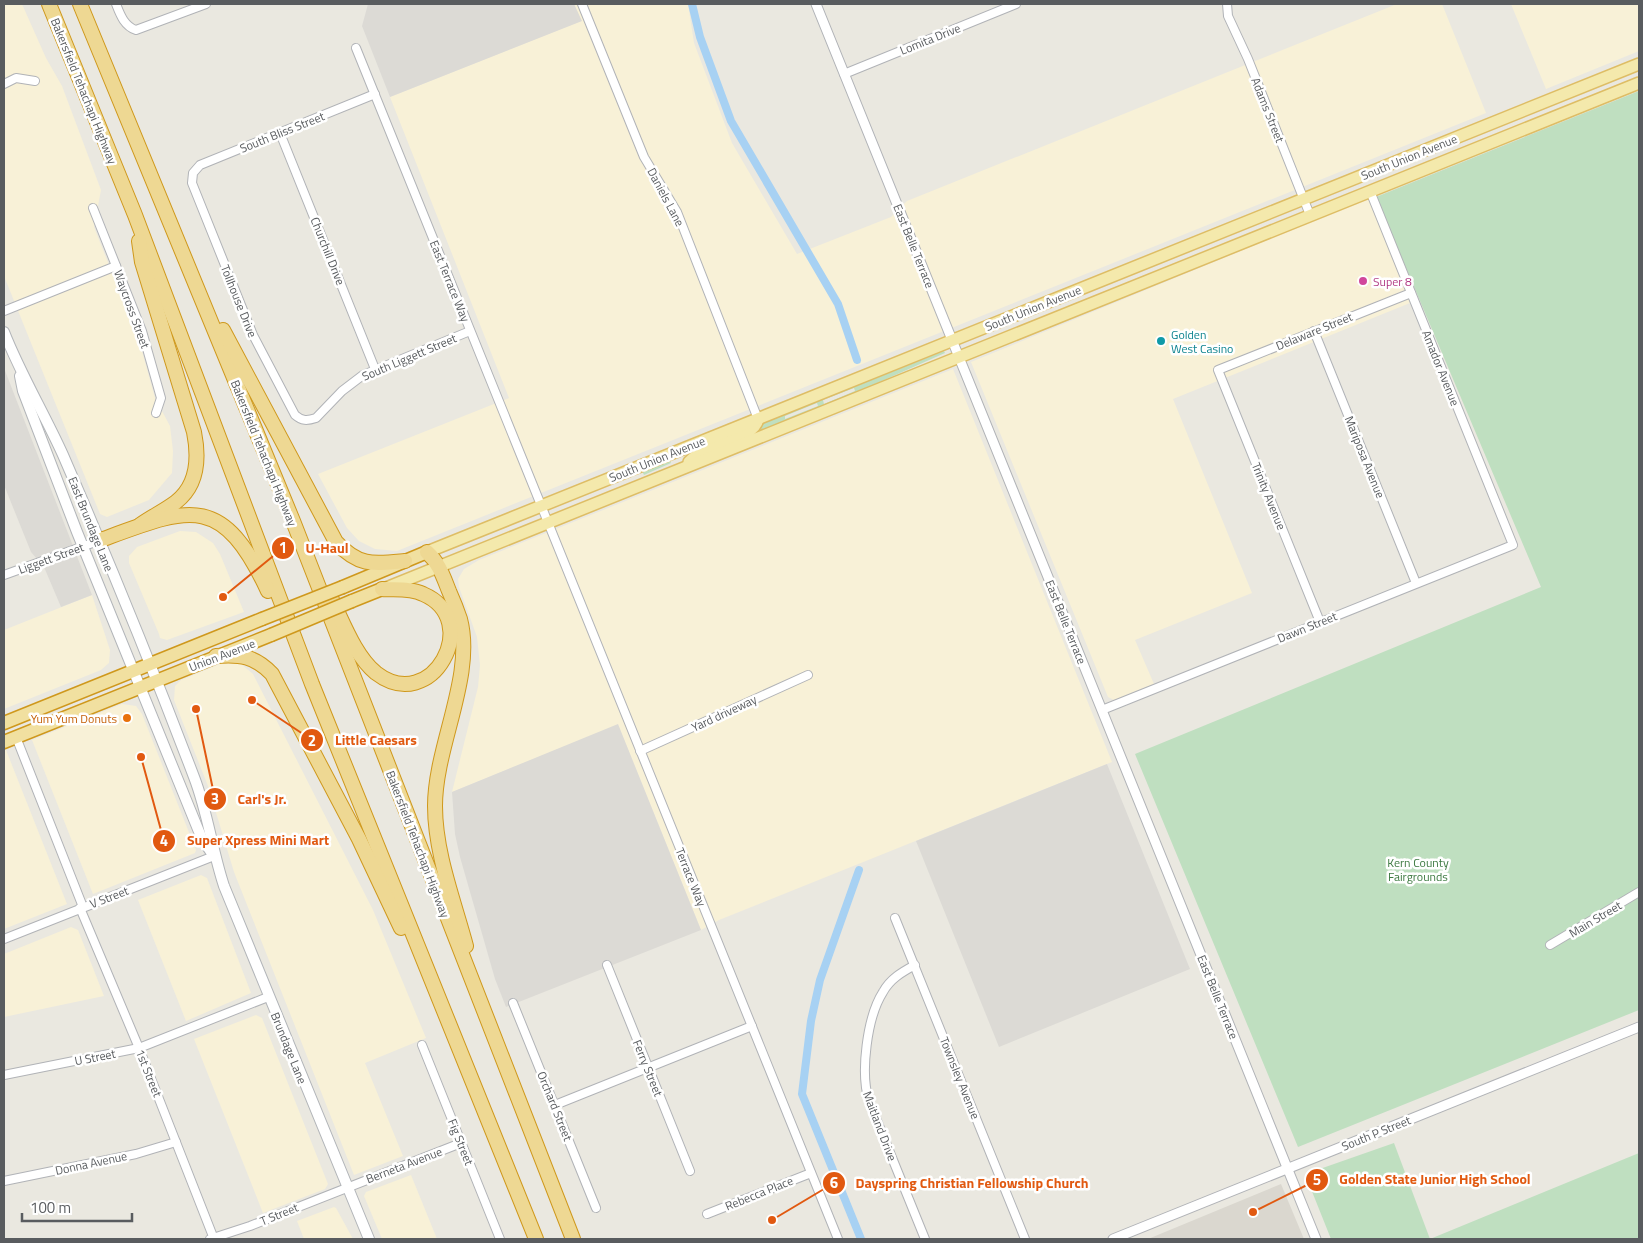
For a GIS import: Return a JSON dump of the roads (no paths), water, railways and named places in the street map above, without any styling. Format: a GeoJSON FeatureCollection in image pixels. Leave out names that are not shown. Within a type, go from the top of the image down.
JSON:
{"type":"FeatureCollection","features":[{"type":"Feature","properties":{"kind":"highway","name":"Bakersfield Tehachapi Highway"},"geometry":{"type":"LineString","coordinates":[[49,4],[135,215],[312,684],[536,1239]]}},
{"type":"Feature","properties":{"kind":"highway","name":"Bakersfield Tehachapi Highway"},"geometry":{"type":"LineString","coordinates":[[80,4],[293,521],[573,1239]]}},
{"type":"Feature","properties":{"kind":"highway"},"geometry":{"type":"LineString","coordinates":[[135,215],[142,262],[194,432],[198,458],[192,481],[183,496],[174,504],[140,525]]}},
{"type":"Feature","properties":{"kind":"highway"},"geometry":{"type":"LineString","coordinates":[[168,217],[241,367],[336,542],[347,554],[359,560],[381,564],[405,561]]}},
{"type":"Feature","properties":{"kind":"highway"},"geometry":{"type":"LineString","coordinates":[[98,541],[169,516],[192,515],[211,519],[230,531],[240,540],[261,575],[312,684]]}},
{"type":"Feature","properties":{"kind":"highway"},"geometry":{"type":"LineString","coordinates":[[293,521],[343,622],[360,653],[372,669],[395,682],[410,683],[432,675],[443,663],[449,645],[450,628],[448,619],[437,603],[424,594],[407,590],[382,589]]}},
{"type":"Feature","properties":{"kind":"highway"},"geometry":{"type":"LineString","coordinates":[[427,552],[440,566],[460,620],[463,648],[461,674],[439,761],[436,784],[436,826],[443,863],[486,1019]]}},
{"type":"Feature","properties":{"kind":"highway","name":"Union Avenue"},"geometry":{"type":"LineString","coordinates":[[4,723],[427,552]]}},
{"type":"Feature","properties":{"kind":"highway","name":"Union Avenue"},"geometry":{"type":"LineString","coordinates":[[10,739],[216,656],[271,636],[382,589]]}},
{"type":"Feature","properties":{"kind":"highway"},"geometry":{"type":"LineString","coordinates":[[216,656],[237,654],[246,656],[265,666],[276,681],[360,839],[450,1028]]}},
{"type":"Feature","properties":{"kind":"main road","name":"South Union Avenue"},"geometry":{"type":"LineString","coordinates":[[440,566],[544,515],[758,419],[1639,64]]}},
{"type":"Feature","properties":{"kind":"main road","name":"South Union Avenue"},"geometry":{"type":"LineString","coordinates":[[427,552],[544,515],[684,467],[1639,83]]}},
{"type":"Feature","properties":{"kind":"main road","name":"East Brundage Lane"},"geometry":{"type":"LineString","coordinates":[[4,332],[19,370],[26,400],[141,686]]}},
{"type":"Feature","properties":{"kind":"main road","name":"East Brundage Lane"},"geometry":{"type":"LineString","coordinates":[[19,370],[32,390],[54,438],[156,680]]}},
{"type":"Feature","properties":{"kind":"main road"},"geometry":{"type":"LineString","coordinates":[[684,467],[700,452],[752,430],[758,419]]}},
{"type":"Feature","properties":{"kind":"main road","name":"Union Avenue"},"geometry":{"type":"LineString","coordinates":[[382,589],[440,566]]}},
{"type":"Feature","properties":{"kind":"main road","name":"Brundage Lane"},"geometry":{"type":"LineString","coordinates":[[156,680],[202,799],[212,836],[214,856]]}},
{"type":"Feature","properties":{"kind":"main road","name":"Brundage Lane"},"geometry":{"type":"LineString","coordinates":[[141,686],[202,839],[214,856],[268,997],[369,1239]]}},
{"type":"Feature","properties":{"kind":"street"},"geometry":{"type":"LineString","coordinates":[[116,4],[122,19],[131,28],[141,30],[206,4]]}},
{"type":"Feature","properties":{"kind":"street","name":"Daniels Lane"},"geometry":{"type":"LineString","coordinates":[[582,4],[644,157],[677,212],[758,419]]}},
{"type":"Feature","properties":{"kind":"street","name":"East Belle Terrace"},"geometry":{"type":"LineString","coordinates":[[816,4],[1316,1239]]}},
{"type":"Feature","properties":{"kind":"street","name":"Lomita Drive"},"geometry":{"type":"LineString","coordinates":[[844,74],[1016,4]]}},
{"type":"Feature","properties":{"kind":"street","name":"Adams Street"},"geometry":{"type":"LineString","coordinates":[[1227,4],[1228,16],[1248,59],[1310,215]]}},
{"type":"Feature","properties":{"kind":"street","name":"East Terrace Way"},"geometry":{"type":"LineString","coordinates":[[356,48],[544,515]]}},
{"type":"Feature","properties":{"kind":"street"},"geometry":{"type":"LineString","coordinates":[[4,84],[16,78],[35,81]]}},
{"type":"Feature","properties":{"kind":"street","name":"South Bliss Street"},"geometry":{"type":"LineString","coordinates":[[193,173],[200,165],[375,94]]}},
{"type":"Feature","properties":{"kind":"street","name":"Churchill Drive"},"geometry":{"type":"LineString","coordinates":[[280,133],[375,369]]}},
{"type":"Feature","properties":{"kind":"street","name":"Tollhouse Drive"},"geometry":{"type":"LineString","coordinates":[[193,173],[192,183],[253,335],[295,415],[304,420]]}},
{"type":"Feature","properties":{"kind":"street","name":"Amador Avenue"},"geometry":{"type":"LineString","coordinates":[[1370,191],[1513,545]]}},
{"type":"Feature","properties":{"kind":"street","name":"Waycross Street"},"geometry":{"type":"LineString","coordinates":[[93,208],[142,331],[161,398],[156,413]]}},
{"type":"Feature","properties":{"kind":"street"},"geometry":{"type":"LineString","coordinates":[[4,312],[116,266]]}},
{"type":"Feature","properties":{"kind":"street","name":"Delaware Street"},"geometry":{"type":"LineString","coordinates":[[1218,370],[1411,293]]}},
{"type":"Feature","properties":{"kind":"street","name":"South Liggett Street"},"geometry":{"type":"LineString","coordinates":[[304,420],[316,418],[352,382],[375,369],[470,331]]}},
{"type":"Feature","properties":{"kind":"street","name":"Mariposa Avenue"},"geometry":{"type":"LineString","coordinates":[[1314,332],[1416,583]]}},
{"type":"Feature","properties":{"kind":"street","name":"Trinity Avenue"},"geometry":{"type":"LineString","coordinates":[[1218,370],[1320,622]]}},
{"type":"Feature","properties":{"kind":"street","name":"Terrace Way"},"geometry":{"type":"LineString","coordinates":[[544,515],[838,1239]]}},
{"type":"Feature","properties":{"kind":"street","name":"Liggett Street"},"geometry":{"type":"LineString","coordinates":[[4,576],[98,541]]}},
{"type":"Feature","properties":{"kind":"street","name":"Dawn Street"},"geometry":{"type":"LineString","coordinates":[[1102,710],[1513,545]]}},
{"type":"Feature","properties":{"kind":"street","name":"Yard driveway"},"geometry":{"type":"LineString","coordinates":[[640,751],[808,675]]}},
{"type":"Feature","properties":{"kind":"street","name":"1st Street"},"geometry":{"type":"LineString","coordinates":[[10,739],[139,1048],[212,1239]]}},
{"type":"Feature","properties":{"kind":"street","name":"V Street"},"geometry":{"type":"LineString","coordinates":[[4,938],[214,856]]}},
{"type":"Feature","properties":{"kind":"street","name":"Main Street"},"geometry":{"type":"LineString","coordinates":[[1550,945],[1639,892]]}},
{"type":"Feature","properties":{"kind":"street","name":"Townsley Avenue"},"geometry":{"type":"LineString","coordinates":[[895,918],[1025,1239]]}},
{"type":"Feature","properties":{"kind":"street","name":"Ferry Street"},"geometry":{"type":"LineString","coordinates":[[607,965],[690,1171]]}},
{"type":"Feature","properties":{"kind":"street","name":"Maitland Drive"},"geometry":{"type":"LineString","coordinates":[[914,965],[890,982],[878,1002],[864,1066],[864,1077],[869,1101],[925,1239]]}},
{"type":"Feature","properties":{"kind":"street","name":"U Street"},"geometry":{"type":"LineString","coordinates":[[4,1075],[139,1048],[268,997]]}},
{"type":"Feature","properties":{"kind":"street","name":"Orchard Street"},"geometry":{"type":"LineString","coordinates":[[513,1003],[596,1208]]}},
{"type":"Feature","properties":{"kind":"street"},"geometry":{"type":"LineString","coordinates":[[555,1105],[752,1026]]}},
{"type":"Feature","properties":{"kind":"street","name":"South P Street"},"geometry":{"type":"LineString","coordinates":[[1113,1239],[1639,1027]]}},
{"type":"Feature","properties":{"kind":"street","name":"Fig Street"},"geometry":{"type":"LineString","coordinates":[[422,1045],[500,1239]]}},
{"type":"Feature","properties":{"kind":"street","name":"Donna Avenue"},"geometry":{"type":"LineString","coordinates":[[4,1181],[136,1154],[176,1142]]}},
{"type":"Feature","properties":{"kind":"street","name":"Berneta Avenue"},"geometry":{"type":"LineString","coordinates":[[347,1187],[461,1143]]}},
{"type":"Feature","properties":{"kind":"street","name":"Rebecca Place"},"geometry":{"type":"LineString","coordinates":[[707,1214],[811,1173]]}},
{"type":"Feature","properties":{"kind":"street","name":"T Street"},"geometry":{"type":"LineString","coordinates":[[212,1239],[347,1187]]}},
{"type":"Feature","properties":{"kind":"waterway"},"geometry":{"type":"LineString","coordinates":[[692,4],[700,37],[731,121],[838,304],[857,360]]}},
{"type":"Feature","properties":{"kind":"waterway"},"geometry":{"type":"LineString","coordinates":[[859,870],[820,980],[811,1021],[802,1094],[861,1239]]}},
{"type":"Feature","properties":{"kind":"place","name":"Super 8"},"geometry":{"type":"Point","coordinates":[1363,281]}},
{"type":"Feature","properties":{"kind":"place","name":"Golden West Casino"},"geometry":{"type":"Point","coordinates":[1161,341]}},
{"type":"Feature","properties":{"kind":"place","name":"U-Haul"},"geometry":{"type":"Point","coordinates":[223,597]}},
{"type":"Feature","properties":{"kind":"place","name":"Little Caesars"},"geometry":{"type":"Point","coordinates":[252,700]}},
{"type":"Feature","properties":{"kind":"place","name":"Carl's Jr."},"geometry":{"type":"Point","coordinates":[196,709]}},
{"type":"Feature","properties":{"kind":"place","name":"Yum Yum Donuts"},"geometry":{"type":"Point","coordinates":[127,718]}},
{"type":"Feature","properties":{"kind":"place","name":"Super Xpress Mini Mart"},"geometry":{"type":"Point","coordinates":[141,757]}},
{"type":"Feature","properties":{"kind":"place","name":"Golden State Junior High School"},"geometry":{"type":"Point","coordinates":[1253,1212]}},
{"type":"Feature","properties":{"kind":"place","name":"Dayspring Christian Fellowship Church"},"geometry":{"type":"Point","coordinates":[772,1220]}},
{"type":"Feature","properties":{"kind":"park label","name":"Kern County Fairgrounds"},"geometry":{"type":"Point","coordinates":[1418,869]}}]}
